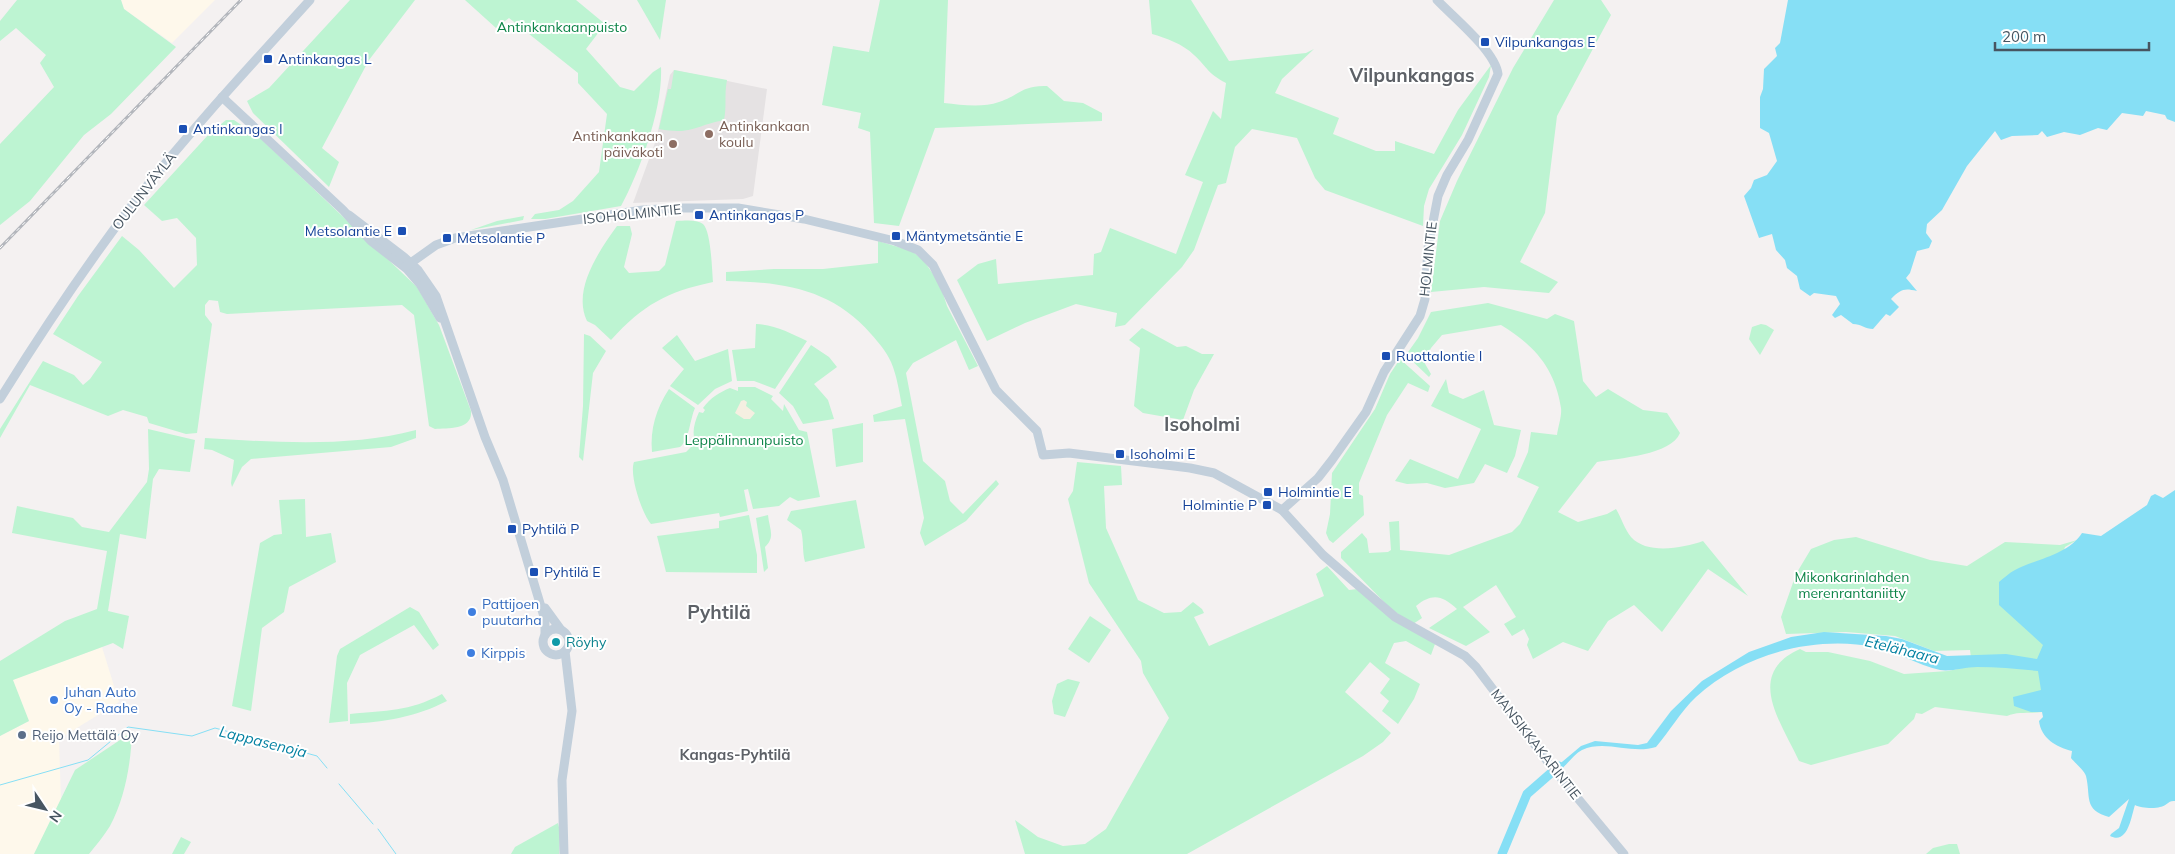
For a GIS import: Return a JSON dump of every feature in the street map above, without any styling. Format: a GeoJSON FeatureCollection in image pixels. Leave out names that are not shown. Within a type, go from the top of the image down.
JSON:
{"type":"FeatureCollection","features":[{"type":"Feature","properties":{"kind":"street","name":"OULUNVÄYLÄ"},"geometry":{"type":"LineString","coordinates":[[0,399],[57,310],[112,231],[172,155],[310,0]]}},
{"type":"Feature","properties":{"kind":"street","name":"HOLMINTIE"},"geometry":{"type":"LineString","coordinates":[[1282,510],[1318,478],[1332,460],[1366,412],[1384,372],[1420,316],[1425,299],[1429,239],[1438,196],[1443,183],[1472,133],[1498,74],[1497,65],[1488,51],[1436,0]]}},
{"type":"Feature","properties":{"kind":"street"},"geometry":{"type":"LineString","coordinates":[[222,97],[349,216],[371,241],[410,268],[436,296],[485,437],[499,487],[516,528],[545,620],[543,646],[560,666],[571,690]]}},
{"type":"Feature","properties":{"kind":"street","name":"ISOHOLMINTIE"},"geometry":{"type":"LineString","coordinates":[[410,268],[431,249],[442,242],[455,238],[643,210],[678,208],[760,210],[904,244],[918,250],[930,261],[996,390],[1037,431],[1043,455]]}},
{"type":"Feature","properties":{"kind":"street","name":"MANSIKKAKARINTIE"},"geometry":{"type":"LineString","coordinates":[[1043,455],[1070,453],[1206,471],[1249,491],[1282,510],[1323,555],[1394,617],[1465,656],[1476,667],[1554,770],[1624,854]]}},
{"type":"Feature","properties":{"kind":"street"},"geometry":{"type":"LineString","coordinates":[[537,595],[568,640],[566,651],[572,715],[562,780],[564,854]]}},
{"type":"Feature","properties":{"kind":"street"},"geometry":{"type":"LineString","coordinates":[[545,635],[552,630],[561,630]]}},
{"type":"Feature","properties":{"kind":"street"},"geometry":{"type":"LineString","coordinates":[[551,655],[559,655],[566,651]]}},
{"type":"Feature","properties":{"kind":"shaded area"},"geometry":{"type":"Polygon","coordinates":[[[121,0],[215,0],[172,43],[124,9],[121,0]]]}},
{"type":"Feature","properties":{"kind":"shaded area","name":"Antinkankaan koulu"},"geometry":{"type":"Polygon","coordinates":[[[674,70],[767,89],[753,196],[743,199],[633,203],[656,140],[670,75],[674,70]]]}},
{"type":"Feature","properties":{"kind":"shaded area"},"geometry":{"type":"Polygon","coordinates":[[[102,647],[119,702],[59,739],[61,801],[34,854],[0,854],[0,736],[29,721],[12,680],[102,647]]]}},
{"type":"Feature","properties":{"kind":"green space"},"geometry":{"type":"Polygon","coordinates":[[[17,0],[121,0],[124,9],[176,47],[111,114],[84,135],[30,201],[0,225],[0,144],[54,87],[40,63],[46,55],[16,28],[0,41],[0,21],[17,0]]]}},
{"type":"Feature","properties":{"kind":"green space"},"geometry":{"type":"Polygon","coordinates":[[[350,0],[415,0],[369,60],[322,148],[339,162],[329,187],[253,113],[247,101],[269,88],[350,0]]]}},
{"type":"Feature","properties":{"kind":"green space","name":"Antinkankaanpuisto"},"geometry":{"type":"Polygon","coordinates":[[[465,0],[576,0],[605,24],[586,49],[620,87],[634,91],[653,72],[661,67],[658,101],[649,139],[636,175],[621,206],[545,219],[531,219],[535,214],[559,210],[573,201],[599,172],[607,114],[578,83],[578,73],[509,18],[496,28],[465,0]]]}},
{"type":"Feature","properties":{"kind":"green space"},"geometry":{"type":"Polygon","coordinates":[[[637,0],[666,0],[660,40],[637,0]]]}},
{"type":"Feature","properties":{"kind":"green space"},"geometry":{"type":"Polygon","coordinates":[[[880,0],[948,0],[944,103],[972,106],[986,105],[1006,99],[1032,87],[1047,86],[1064,101],[1083,103],[1102,113],[1102,121],[935,128],[899,226],[874,223],[870,132],[858,128],[861,113],[822,105],[833,46],[869,52],[880,0]]]}},
{"type":"Feature","properties":{"kind":"green space"},"geometry":{"type":"Polygon","coordinates":[[[1149,0],[1191,0],[1229,61],[1306,53],[1314,49],[1282,79],[1275,93],[1339,118],[1333,134],[1376,151],[1395,151],[1395,141],[1434,154],[1458,110],[1491,65],[1489,77],[1462,135],[1429,189],[1424,206],[1423,226],[1325,190],[1315,178],[1297,138],[1252,129],[1235,147],[1226,183],[1218,185],[1194,250],[1182,267],[1125,325],[1115,327],[1117,313],[1076,304],[1025,323],[987,341],[957,280],[978,264],[996,259],[998,284],[1093,275],[1094,254],[1101,252],[1110,228],[1176,254],[1203,182],[1185,175],[1213,111],[1221,119],[1226,83],[1211,73],[1185,48],[1152,34],[1149,0]]]}},
{"type":"Feature","properties":{"kind":"green space"},"geometry":{"type":"Polygon","coordinates":[[[1554,0],[1601,0],[1611,15],[1557,116],[1545,213],[1520,262],[1558,282],[1549,293],[1484,287],[1431,292],[1440,221],[1457,181],[1513,68],[1554,0]]]}},
{"type":"Feature","properties":{"kind":"green space"},"geometry":{"type":"Polygon","coordinates":[[[674,70],[727,80],[724,120],[679,131],[659,129],[668,89],[671,89],[674,70]]]}},
{"type":"Feature","properties":{"kind":"green space"},"geometry":{"type":"Polygon","coordinates":[[[226,120],[234,120],[259,137],[417,287],[439,325],[471,411],[471,417],[468,422],[453,428],[435,429],[429,426],[414,315],[402,305],[227,314],[220,312],[218,301],[209,300],[205,305],[205,315],[212,324],[197,433],[186,434],[149,423],[147,417],[123,410],[108,416],[30,385],[0,438],[0,429],[43,361],[74,375],[83,385],[90,379],[102,362],[53,334],[122,236],[139,250],[174,288],[197,265],[196,238],[177,218],[162,221],[144,205],[209,134],[226,120]]]}},
{"type":"Feature","properties":{"kind":"green space"},"geometry":{"type":"Polygon","coordinates":[[[524,216],[523,220],[471,230],[497,221],[524,216]]]}},
{"type":"Feature","properties":{"kind":"green space"},"geometry":{"type":"Polygon","coordinates":[[[676,221],[697,221],[706,228],[711,251],[713,282],[682,290],[656,302],[634,318],[611,340],[595,325],[587,321],[583,309],[585,284],[596,259],[617,226],[630,226],[632,234],[624,267],[629,273],[659,271],[665,265],[676,221]]]}},
{"type":"Feature","properties":{"kind":"green space"},"geometry":{"type":"Polygon","coordinates":[[[878,241],[912,251],[924,261],[940,284],[947,306],[978,366],[969,370],[956,340],[913,363],[906,373],[923,461],[945,481],[950,501],[963,514],[996,480],[999,484],[966,521],[925,546],[920,533],[924,518],[905,419],[874,422],[873,415],[902,406],[893,367],[882,347],[856,319],[840,307],[823,298],[787,286],[726,281],[726,272],[774,269],[823,269],[878,263],[878,241]]]}},
{"type":"Feature","properties":{"kind":"green space"},"geometry":{"type":"Polygon","coordinates":[[[1488,303],[1547,319],[1555,314],[1574,321],[1583,381],[1596,397],[1608,389],[1643,410],[1667,413],[1680,433],[1675,440],[1656,451],[1597,462],[1558,512],[1578,522],[1607,514],[1616,509],[1631,537],[1638,543],[1656,548],[1676,548],[1703,541],[1748,596],[1708,569],[1662,632],[1634,605],[1608,621],[1588,651],[1563,642],[1533,659],[1527,645],[1529,639],[1524,629],[1512,636],[1504,624],[1516,617],[1496,585],[1463,607],[1490,632],[1466,646],[1429,628],[1457,609],[1452,604],[1437,597],[1427,599],[1416,606],[1422,618],[1413,624],[1391,609],[1341,558],[1341,552],[1362,533],[1367,539],[1369,553],[1388,552],[1391,550],[1389,522],[1399,521],[1400,550],[1449,555],[1512,532],[1520,524],[1539,487],[1517,477],[1528,452],[1531,432],[1557,435],[1561,414],[1558,394],[1548,369],[1533,350],[1501,325],[1442,335],[1431,348],[1424,362],[1431,374],[1429,377],[1406,355],[1418,338],[1431,312],[1488,303]]]}},
{"type":"Feature","properties":{"kind":"green space"},"geometry":{"type":"Polygon","coordinates":[[[756,324],[788,332],[807,341],[775,389],[754,381],[737,381],[732,350],[755,348],[756,324]]]}},
{"type":"Feature","properties":{"kind":"green space"},"geometry":{"type":"Polygon","coordinates":[[[1761,324],[1774,330],[1760,355],[1749,339],[1752,327],[1761,324]]]}},
{"type":"Feature","properties":{"kind":"green space"},"geometry":{"type":"Polygon","coordinates":[[[1142,328],[1177,347],[1186,346],[1202,354],[1214,354],[1194,390],[1183,420],[1143,413],[1134,406],[1140,348],[1129,340],[1142,328]]]}},
{"type":"Feature","properties":{"kind":"green space"},"geometry":{"type":"Polygon","coordinates":[[[584,334],[590,336],[606,351],[593,373],[583,461],[579,457],[583,406],[584,334]]]}},
{"type":"Feature","properties":{"kind":"green space"},"geometry":{"type":"Polygon","coordinates":[[[677,335],[695,361],[728,349],[732,381],[715,389],[698,405],[670,386],[684,369],[662,348],[677,335]]]}},
{"type":"Feature","properties":{"kind":"green space"},"geometry":{"type":"Polygon","coordinates":[[[811,345],[829,357],[837,367],[814,384],[828,400],[834,419],[803,424],[793,406],[779,393],[811,345]]]}},
{"type":"Feature","properties":{"kind":"green space"},"geometry":{"type":"Polygon","coordinates":[[[1400,359],[1430,386],[1428,392],[1408,383],[1387,415],[1359,483],[1359,494],[1363,496],[1364,515],[1333,543],[1329,540],[1326,533],[1330,514],[1332,473],[1375,409],[1390,374],[1400,359]]]}},
{"type":"Feature","properties":{"kind":"green space"},"geometry":{"type":"Polygon","coordinates":[[[1446,379],[1449,393],[1463,399],[1484,390],[1494,425],[1521,430],[1515,456],[1507,473],[1485,464],[1474,483],[1445,488],[1427,483],[1407,484],[1395,481],[1410,459],[1458,479],[1481,429],[1431,406],[1446,379]]]}},
{"type":"Feature","properties":{"kind":"green space","name":"Leppälinnunpuisto"},"geometry":{"type":"Polygon","coordinates":[[[738,387],[755,387],[773,396],[771,399],[783,411],[784,404],[799,430],[807,432],[820,497],[798,501],[790,497],[779,506],[753,509],[748,489],[744,490],[748,511],[720,517],[719,513],[651,524],[647,519],[637,494],[633,476],[634,462],[686,452],[692,446],[692,442],[695,442],[694,427],[699,412],[703,413],[705,410],[703,408],[706,404],[719,393],[730,388],[738,391],[738,387]]]}},
{"type":"Feature","properties":{"kind":"green space"},"geometry":{"type":"Polygon","coordinates":[[[669,389],[695,408],[683,444],[680,447],[652,452],[652,435],[655,419],[669,389]]]}},
{"type":"Feature","properties":{"kind":"green space"},"geometry":{"type":"Polygon","coordinates":[[[863,423],[863,462],[836,467],[832,429],[863,423]]]}},
{"type":"Feature","properties":{"kind":"green space"},"geometry":{"type":"Polygon","coordinates":[[[148,429],[195,440],[190,472],[159,469],[153,479],[146,539],[120,534],[108,611],[129,616],[123,649],[113,643],[13,680],[29,721],[0,736],[0,661],[65,621],[97,609],[107,551],[12,533],[17,506],[73,518],[82,527],[109,532],[147,482],[149,469],[148,429]]]}},
{"type":"Feature","properties":{"kind":"green space"},"geometry":{"type":"Polygon","coordinates":[[[416,430],[416,438],[391,447],[251,459],[242,467],[232,487],[234,460],[212,450],[204,449],[205,438],[311,442],[364,439],[416,430]]]}},
{"type":"Feature","properties":{"kind":"green space"},"geometry":{"type":"Polygon","coordinates":[[[1077,462],[1121,466],[1122,485],[1104,486],[1106,528],[1138,600],[1164,613],[1181,612],[1193,602],[1204,613],[1194,617],[1209,646],[1324,596],[1316,574],[1327,566],[1349,590],[1358,589],[1435,644],[1431,655],[1406,641],[1394,643],[1385,663],[1420,684],[1414,699],[1398,724],[1382,711],[1389,701],[1380,693],[1390,679],[1370,662],[1345,692],[1391,733],[1383,742],[1363,756],[1187,854],[1025,854],[1015,820],[1038,837],[1063,846],[1085,844],[1106,829],[1169,718],[1143,673],[1141,661],[1089,583],[1068,499],[1073,491],[1077,462]]]}},
{"type":"Feature","properties":{"kind":"green space"},"geometry":{"type":"Polygon","coordinates":[[[305,499],[306,537],[331,533],[336,562],[289,587],[284,612],[262,628],[251,711],[232,706],[260,543],[274,535],[282,534],[279,500],[305,499]]]}},
{"type":"Feature","properties":{"kind":"green space"},"geometry":{"type":"Polygon","coordinates":[[[856,500],[865,548],[805,562],[801,530],[787,520],[791,511],[856,500]]]}},
{"type":"Feature","properties":{"kind":"green space"},"geometry":{"type":"Polygon","coordinates":[[[749,515],[757,555],[757,573],[666,572],[657,536],[719,528],[719,521],[749,515]]]}},
{"type":"Feature","properties":{"kind":"green space"},"geometry":{"type":"Polygon","coordinates":[[[768,515],[771,536],[765,547],[768,568],[764,572],[756,518],[768,515]]]}},
{"type":"Feature","properties":{"kind":"green space","name":"Mikonkarinlahden merenrantaniitty"},"geometry":{"type":"Polygon","coordinates":[[[1856,537],[1930,560],[1967,566],[2005,542],[2060,545],[2077,540],[2065,547],[2040,622],[2048,673],[2037,712],[2042,712],[2019,713],[2007,716],[1935,707],[1922,714],[1916,713],[1914,719],[1888,744],[1811,765],[1799,761],[1777,715],[1770,685],[1774,672],[1783,659],[1800,649],[1806,652],[1828,652],[1870,661],[1904,674],[1948,671],[1972,666],[1970,650],[1934,651],[1895,636],[1846,632],[1786,634],[1781,617],[1796,574],[1811,549],[1834,540],[1856,537]]]}},
{"type":"Feature","properties":{"kind":"green space"},"geometry":{"type":"Polygon","coordinates":[[[410,607],[419,612],[439,645],[433,650],[414,625],[360,655],[347,683],[348,721],[329,723],[337,656],[340,649],[410,607]]]}},
{"type":"Feature","properties":{"kind":"green space"},"geometry":{"type":"Polygon","coordinates":[[[1090,616],[1111,630],[1089,663],[1068,649],[1090,616]]]}},
{"type":"Feature","properties":{"kind":"green space"},"geometry":{"type":"Polygon","coordinates":[[[1068,679],[1080,682],[1065,717],[1054,714],[1052,701],[1057,684],[1068,679]]]}},
{"type":"Feature","properties":{"kind":"green space"},"geometry":{"type":"Polygon","coordinates":[[[442,694],[447,701],[412,715],[376,722],[350,724],[350,714],[408,707],[442,694]]]}},
{"type":"Feature","properties":{"kind":"green space"},"geometry":{"type":"Polygon","coordinates":[[[132,732],[129,768],[120,804],[103,837],[89,854],[34,854],[75,770],[132,732]]]}},
{"type":"Feature","properties":{"kind":"green space"},"geometry":{"type":"Polygon","coordinates":[[[558,823],[560,831],[559,854],[511,854],[515,847],[558,823]]]}},
{"type":"Feature","properties":{"kind":"green space"},"geometry":{"type":"Polygon","coordinates":[[[181,837],[191,842],[184,854],[172,854],[181,837]]]}},
{"type":"Feature","properties":{"kind":"green space"},"geometry":{"type":"Polygon","coordinates":[[[1957,844],[1960,854],[1926,854],[1933,848],[1957,844]]]}},
{"type":"Feature","properties":{"kind":"sand"},"geometry":{"type":"Polygon","coordinates":[[[741,401],[747,402],[746,406],[755,413],[750,419],[744,419],[735,413],[741,401]]]}},
{"type":"Feature","properties":{"kind":"water"},"geometry":{"type":"Polygon","coordinates":[[[1788,0],[2175,0],[2175,122],[2167,119],[2165,115],[2146,111],[2143,116],[2122,113],[2107,130],[2098,128],[2080,135],[2064,132],[2047,137],[2042,131],[2038,135],[2012,136],[2001,140],[1995,131],[1967,166],[1942,210],[1927,224],[1926,233],[1932,241],[1929,248],[1917,251],[1910,273],[1906,278],[1917,291],[1903,290],[1894,296],[1891,299],[1899,307],[1890,316],[1886,314],[1873,329],[1853,324],[1841,315],[1835,318],[1832,315],[1840,304],[1836,296],[1814,293],[1810,296],[1800,289],[1797,276],[1787,268],[1785,260],[1776,250],[1772,234],[1759,238],[1744,196],[1751,188],[1754,180],[1767,175],[1777,161],[1769,133],[1760,128],[1760,97],[1763,89],[1764,69],[1777,56],[1775,48],[1780,43],[1788,0]]]}},
{"type":"Feature","properties":{"kind":"water"},"geometry":{"type":"Polygon","coordinates":[[[2175,490],[2175,801],[2154,808],[2135,805],[2128,828],[2121,837],[2110,836],[2119,828],[2129,799],[2109,817],[2095,810],[2090,801],[2086,776],[2071,758],[2072,751],[2050,741],[2040,727],[2039,721],[2043,717],[2042,712],[2031,712],[2014,706],[2013,697],[2041,690],[2038,671],[1977,667],[1940,670],[1883,649],[1852,644],[1804,646],[1780,651],[1757,659],[1735,669],[1696,697],[1656,747],[1637,749],[1609,746],[1591,747],[1579,752],[1559,771],[1556,767],[1581,746],[1595,741],[1638,745],[1647,743],[1671,711],[1702,681],[1749,652],[1791,637],[1824,632],[1886,636],[1902,639],[1947,656],[2006,654],[2037,659],[2043,645],[1999,605],[1999,582],[2023,566],[2069,547],[2082,533],[2101,536],[2147,505],[2151,496],[2155,494],[2163,498],[2175,490]]]}},
{"type":"Feature","properties":{"kind":"waterway","name":"Lappasenoja"},"geometry":{"type":"LineString","coordinates":[[0,785],[88,760],[128,727],[192,736],[215,728],[317,756],[327,768]]}},
{"type":"Feature","properties":{"kind":"waterway","name":"Etelähaara"},"geometry":{"type":"LineString","coordinates":[[1502,854],[1527,794],[1559,766]]}},
{"type":"Feature","properties":{"kind":"waterway","name":"Lappasenoja"},"geometry":{"type":"LineString","coordinates":[[339,784],[373,824]]}},
{"type":"Feature","properties":{"kind":"waterway","name":"Lappasenoja"},"geometry":{"type":"LineString","coordinates":[[378,829],[396,854]]}},
{"type":"Feature","properties":{"kind":"railway"},"geometry":{"type":"LineString","coordinates":[[0,248],[241,0]]}},
{"type":"Feature","properties":{"kind":"place","name":"Vilpunkangas E"},"geometry":{"type":"Point","coordinates":[1485,42]}},
{"type":"Feature","properties":{"kind":"place","name":"Antinkangas L"},"geometry":{"type":"Point","coordinates":[268,59]}},
{"type":"Feature","properties":{"kind":"place","name":"Antinkangas I"},"geometry":{"type":"Point","coordinates":[183,129]}},
{"type":"Feature","properties":{"kind":"place","name":"Antinkankaan koulu"},"geometry":{"type":"Point","coordinates":[709,134]}},
{"type":"Feature","properties":{"kind":"place","name":"Antinkankaan päiväkoti"},"geometry":{"type":"Point","coordinates":[673,144]}},
{"type":"Feature","properties":{"kind":"place","name":"Antinkangas P"},"geometry":{"type":"Point","coordinates":[699,215]}},
{"type":"Feature","properties":{"kind":"place","name":"Metsolantie E"},"geometry":{"type":"Point","coordinates":[402,231]}},
{"type":"Feature","properties":{"kind":"place","name":"Mäntymetsäntie E"},"geometry":{"type":"Point","coordinates":[896,236]}},
{"type":"Feature","properties":{"kind":"place","name":"Metsolantie P"},"geometry":{"type":"Point","coordinates":[447,238]}},
{"type":"Feature","properties":{"kind":"place","name":"Ruottalontie I"},"geometry":{"type":"Point","coordinates":[1386,356]}},
{"type":"Feature","properties":{"kind":"place","name":"Isoholmi E"},"geometry":{"type":"Point","coordinates":[1120,454]}},
{"type":"Feature","properties":{"kind":"place","name":"Holmintie E"},"geometry":{"type":"Point","coordinates":[1268,492]}},
{"type":"Feature","properties":{"kind":"place","name":"Holmintie P"},"geometry":{"type":"Point","coordinates":[1267,505]}},
{"type":"Feature","properties":{"kind":"place","name":"Pyhtilä P"},"geometry":{"type":"Point","coordinates":[512,529]}},
{"type":"Feature","properties":{"kind":"place","name":"Pyhtilä E"},"geometry":{"type":"Point","coordinates":[534,572]}},
{"type":"Feature","properties":{"kind":"place","name":"Pattijoen puutarha"},"geometry":{"type":"Point","coordinates":[472,612]}},
{"type":"Feature","properties":{"kind":"place","name":"Röyhy"},"geometry":{"type":"Point","coordinates":[556,642]}},
{"type":"Feature","properties":{"kind":"place","name":"Kirppis"},"geometry":{"type":"Point","coordinates":[471,653]}},
{"type":"Feature","properties":{"kind":"place","name":"Juhan Auto Oy - Raahe"},"geometry":{"type":"Point","coordinates":[54,700]}},
{"type":"Feature","properties":{"kind":"place","name":"Reijo Mettälä Oy"},"geometry":{"type":"Point","coordinates":[22,735]}},
{"type":"Feature","properties":{"kind":"district","name":"Vilpunkangas"},"geometry":{"type":"Point","coordinates":[1412,75]}},
{"type":"Feature","properties":{"kind":"district","name":"Isoholmi"},"geometry":{"type":"Point","coordinates":[1202,424]}},
{"type":"Feature","properties":{"kind":"district","name":"Pyhtilä"},"geometry":{"type":"Point","coordinates":[719,612]}},
{"type":"Feature","properties":{"kind":"district","name":"Kangas-Pyhtilä"},"geometry":{"type":"Point","coordinates":[735,755]}}]}
